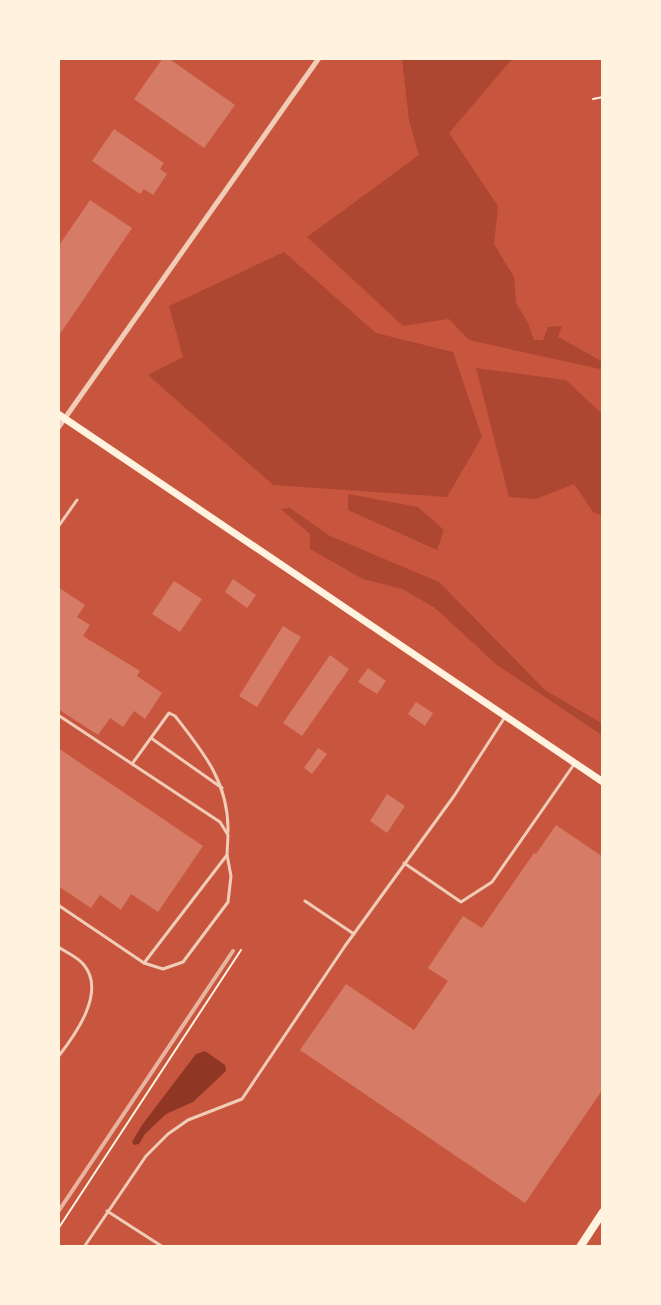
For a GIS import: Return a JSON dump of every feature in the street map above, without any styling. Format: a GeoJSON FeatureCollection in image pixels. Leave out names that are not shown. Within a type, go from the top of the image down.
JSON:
{"type":"FeatureCollection","features":[{"type":"Feature","properties":{"kind":"main road"},"geometry":{"type":"LineString","coordinates":[[61,416],[603,782]]}},
{"type":"Feature","properties":{"kind":"main road"},"geometry":{"type":"LineString","coordinates":[[580,1247],[603,1212]]}},
{"type":"Feature","properties":{"kind":"street"},"geometry":{"type":"LineString","coordinates":[[58,428],[61,416],[319,58]]}},
{"type":"Feature","properties":{"kind":"lane"},"geometry":{"type":"LineString","coordinates":[[58,527],[77,500]]}},
{"type":"Feature","properties":{"kind":"lane"},"geometry":{"type":"LineString","coordinates":[[58,905],[144,963],[163,969],[183,962],[228,902],[231,876],[227,855],[229,814],[220,779],[175,716],[169,713],[132,764]]}},
{"type":"Feature","properties":{"kind":"lane"},"geometry":{"type":"LineString","coordinates":[[58,715],[220,822],[228,835]]}},
{"type":"Feature","properties":{"kind":"lane"},"geometry":{"type":"LineString","coordinates":[[84,1247],[146,1156],[168,1134],[188,1120],[242,1099],[354,934],[454,796],[506,716]]}},
{"type":"Feature","properties":{"kind":"lane"},"geometry":{"type":"LineString","coordinates":[[151,738],[222,788]]}},
{"type":"Feature","properties":{"kind":"lane"},"geometry":{"type":"LineString","coordinates":[[404,863],[461,902],[492,882],[575,763]]}},
{"type":"Feature","properties":{"kind":"lane"},"geometry":{"type":"LineString","coordinates":[[144,963],[227,855]]}},
{"type":"Feature","properties":{"kind":"lane"},"geometry":{"type":"LineString","coordinates":[[305,901],[354,934]]}},
{"type":"Feature","properties":{"kind":"lane"},"geometry":{"type":"LineString","coordinates":[[58,947],[83,962],[93,979],[92,996],[72,1038],[58,1057]]}},
{"type":"Feature","properties":{"kind":"lane"},"geometry":{"type":"LineString","coordinates":[[107,1211],[163,1247]]}},
{"type":"Feature","properties":{"kind":"path"},"geometry":{"type":"LineString","coordinates":[[593,99],[603,97]]}},
{"type":"Feature","properties":{"kind":"path"},"geometry":{"type":"LineString","coordinates":[[58,1229],[241,950]]}},
{"type":"Feature","properties":{"kind":"shaded area"},"geometry":{"type":"Polygon","coordinates":[[[402,58],[439,58],[444,61],[447,58],[513,58],[449,133],[498,206],[494,244],[514,277],[516,303],[534,340],[543,340],[548,327],[562,326],[558,337],[603,362],[600,369],[469,340],[449,319],[403,326],[307,237],[419,155],[409,121],[402,58]]]}},
{"type":"Feature","properties":{"kind":"shaded area"},"geometry":{"type":"Polygon","coordinates":[[[284,252],[376,333],[453,352],[482,437],[447,497],[273,485],[148,375],[183,357],[169,306],[284,252]]]}},
{"type":"Feature","properties":{"kind":"shaded area"},"geometry":{"type":"Polygon","coordinates":[[[476,368],[566,380],[603,415],[603,515],[594,513],[574,484],[536,499],[509,497],[476,368]]]}},
{"type":"Feature","properties":{"kind":"shaded area"},"geometry":{"type":"Polygon","coordinates":[[[348,494],[418,507],[444,530],[437,550],[348,510],[348,494]]]}},
{"type":"Feature","properties":{"kind":"shaded area"},"geometry":{"type":"Polygon","coordinates":[[[290,508],[330,536],[439,582],[545,690],[603,724],[603,736],[497,665],[434,607],[402,589],[363,579],[310,549],[310,534],[281,509],[290,508]]]}},
{"type":"Feature","properties":{"kind":"shaded area"},"geometry":{"type":"Polygon","coordinates":[[[205,1051],[225,1065],[226,1071],[193,1102],[166,1114],[139,1144],[134,1145],[132,1142],[142,1125],[196,1054],[205,1051]]]}},
{"type":"Feature","properties":{"kind":"building"},"geometry":{"type":"Polygon","coordinates":[[[163,58],[168,58],[235,105],[204,148],[134,99],[163,58]]]}},
{"type":"Feature","properties":{"kind":"building"},"geometry":{"type":"Polygon","coordinates":[[[114,129],[164,163],[160,169],[167,174],[153,195],[144,189],[140,194],[92,161],[114,129]]]}},
{"type":"Feature","properties":{"kind":"building"},"geometry":{"type":"Polygon","coordinates":[[[90,200],[132,228],[58,337],[58,247],[90,200]]]}},
{"type":"Feature","properties":{"kind":"building"},"geometry":{"type":"Polygon","coordinates":[[[233,579],[256,595],[247,608],[225,592],[233,579]]]}},
{"type":"Feature","properties":{"kind":"building"},"geometry":{"type":"Polygon","coordinates":[[[174,581],[202,599],[180,632],[152,614],[174,581]]]}},
{"type":"Feature","properties":{"kind":"building"},"geometry":{"type":"Polygon","coordinates":[[[58,587],[85,605],[77,617],[90,625],[83,636],[140,671],[137,676],[162,693],[145,719],[134,711],[123,727],[110,718],[98,735],[58,709],[58,587]]]}},
{"type":"Feature","properties":{"kind":"building"},"geometry":{"type":"Polygon","coordinates":[[[283,626],[301,637],[257,707],[239,696],[283,626]]]}},
{"type":"Feature","properties":{"kind":"building"},"geometry":{"type":"Polygon","coordinates":[[[330,655],[349,669],[302,736],[283,723],[330,655]]]}},
{"type":"Feature","properties":{"kind":"building"},"geometry":{"type":"Polygon","coordinates":[[[368,668],[386,681],[377,694],[358,682],[368,668]]]}},
{"type":"Feature","properties":{"kind":"building"},"geometry":{"type":"Polygon","coordinates":[[[416,702],[433,713],[425,726],[408,714],[416,702]]]}},
{"type":"Feature","properties":{"kind":"building"},"geometry":{"type":"Polygon","coordinates":[[[58,748],[203,846],[158,912],[131,894],[121,910],[100,895],[91,908],[58,886],[58,748]]]}},
{"type":"Feature","properties":{"kind":"building"},"geometry":{"type":"Polygon","coordinates":[[[318,748],[327,754],[312,774],[304,768],[318,748]]]}},
{"type":"Feature","properties":{"kind":"building"},"geometry":{"type":"Polygon","coordinates":[[[387,794],[405,806],[387,833],[370,821],[387,794]]]}},
{"type":"Feature","properties":{"kind":"building"},"geometry":{"type":"Polygon","coordinates":[[[556,825],[603,857],[603,1089],[525,1203],[300,1050],[346,984],[414,1030],[448,981],[428,968],[463,916],[482,928],[556,825]]]}},
{"type":"Feature","properties":{"kind":"railway"},"geometry":{"type":"LineString","coordinates":[[58,1212],[233,951]]}}]}
